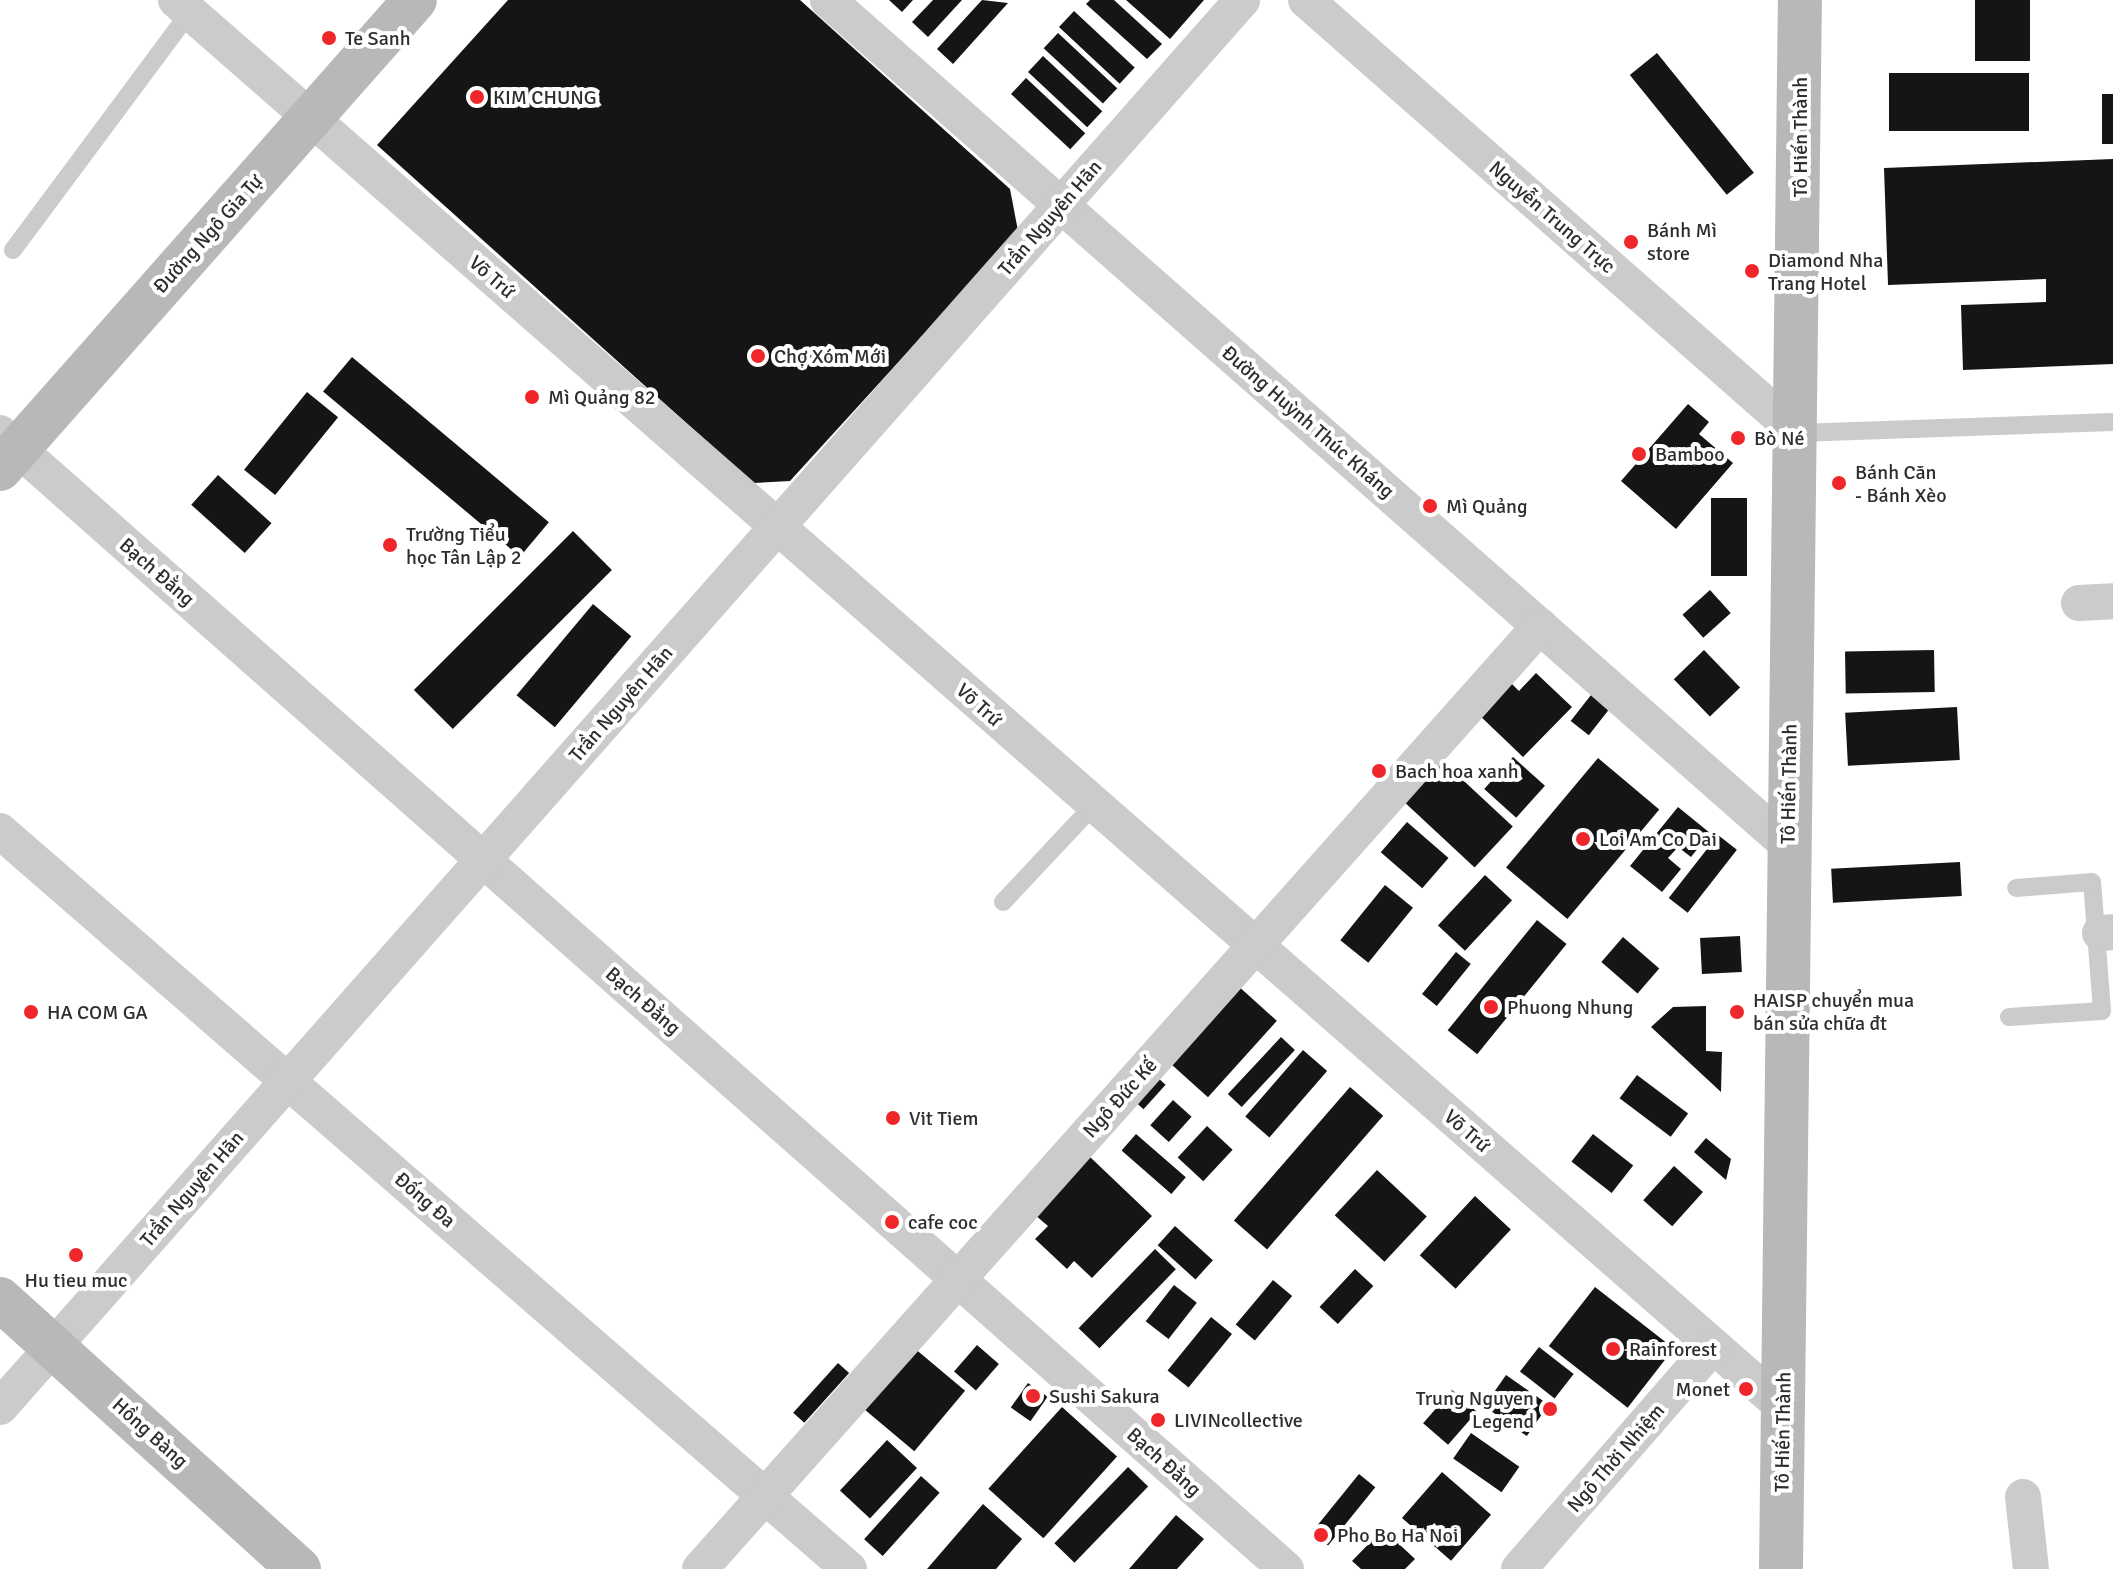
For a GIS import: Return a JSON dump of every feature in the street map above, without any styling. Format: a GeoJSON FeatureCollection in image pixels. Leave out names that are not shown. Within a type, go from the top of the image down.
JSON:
{"type":"FeatureCollection","features":[{"type":"Feature","properties":{"kind":"street","name":"Đường Ngô Gia Tự"},"geometry":{"type":"LineString","coordinates":[[6,450],[311,118],[415,0]]}},
{"type":"Feature","properties":{"kind":"street","name":"Đường Huỳnh Thúc Kháng"},"geometry":{"type":"LineString","coordinates":[[828,0],[1788,845]]}},
{"type":"Feature","properties":{"kind":"street","name":"Trần Nguyên Hãn"},"geometry":{"type":"LineString","coordinates":[[0,1407],[1242,0]]}},
{"type":"Feature","properties":{"kind":"street","name":"Nguyễn Trung Trực"},"geometry":{"type":"LineString","coordinates":[[1306,0],[1798,433]]}},
{"type":"Feature","properties":{"kind":"street","name":"Tô Hiến Thành"},"geometry":{"type":"LineString","coordinates":[[1781,1569],[1788,845],[1798,433],[1800,0]]}},
{"type":"Feature","properties":{"kind":"street","name":"Võ Trứ"},"geometry":{"type":"LineString","coordinates":[[189,4],[311,118],[1093,806],[1783,1407]]}},
{"type":"Feature","properties":{"kind":"street","name":"Bạch Đằng"},"geometry":{"type":"LineString","coordinates":[[6,450],[483,860],[1286,1569]]}},
{"type":"Feature","properties":{"kind":"street","name":"Ngô Đức Kế"},"geometry":{"type":"LineString","coordinates":[[700,1569],[1540,626]]}},
{"type":"Feature","properties":{"kind":"street","name":"Đống Đa"},"geometry":{"type":"LineString","coordinates":[[0,831],[849,1569]]}},
{"type":"Feature","properties":{"kind":"street","name":"Hồng Bàng"},"geometry":{"type":"LineString","coordinates":[[0,1299],[299,1569]]}},
{"type":"Feature","properties":{"kind":"street","name":"Ngô Thời Nhiệm"},"geometry":{"type":"LineString","coordinates":[[1519,1569],[1713,1346]]}},
{"type":"Feature","properties":{"kind":"street"},"geometry":{"type":"LineString","coordinates":[[2023,1497],[2031,1569]]}},
{"type":"Feature","properties":{"kind":"lane"},"geometry":{"type":"LineString","coordinates":[[13,250],[189,4]]}},
{"type":"Feature","properties":{"kind":"lane"},"geometry":{"type":"LineString","coordinates":[[1798,433],[2113,422]]}},
{"type":"Feature","properties":{"kind":"lane"},"geometry":{"type":"LineString","coordinates":[[1003,902],[1093,806]]}},
{"type":"Feature","properties":{"kind":"lane"},"geometry":{"type":"LineString","coordinates":[[2009,1017],[2102,1011],[2106,933],[2092,882],[2016,888]]}},
{"type":"Feature","properties":{"kind":"building","name":"Chợ Xóm Mới"},"geometry":{"type":"Polygon","coordinates":[[[508,0],[800,0],[1010,189],[1018,231],[790,481],[753,483],[377,145],[508,0]]]}},
{"type":"Feature","properties":{"kind":"building"},"geometry":{"type":"Polygon","coordinates":[[[889,0],[913,0],[902,12],[889,0]]]}},
{"type":"Feature","properties":{"kind":"building"},"geometry":{"type":"Polygon","coordinates":[[[933,0],[962,0],[928,37],[912,22],[933,0]]]}},
{"type":"Feature","properties":{"kind":"building"},"geometry":{"type":"Polygon","coordinates":[[[982,0],[1008,3],[953,64],[937,49],[982,0]]]}},
{"type":"Feature","properties":{"kind":"building"},"geometry":{"type":"Polygon","coordinates":[[[1090,0],[1114,0],[1162,44],[1147,59],[1086,4],[1090,0]]]}},
{"type":"Feature","properties":{"kind":"building"},"geometry":{"type":"Polygon","coordinates":[[[1126,0],[1204,0],[1170,39],[1126,0]]]}},
{"type":"Feature","properties":{"kind":"building"},"geometry":{"type":"Polygon","coordinates":[[[1975,0],[2030,0],[2030,61],[1975,61],[1975,0]]]}},
{"type":"Feature","properties":{"kind":"building"},"geometry":{"type":"Polygon","coordinates":[[[1074,11],[1135,68],[1120,84],[1059,27],[1074,11]]]}},
{"type":"Feature","properties":{"kind":"building"},"geometry":{"type":"Polygon","coordinates":[[[1058,33],[1117,88],[1103,104],[1044,48],[1058,33]]]}},
{"type":"Feature","properties":{"kind":"building"},"geometry":{"type":"Polygon","coordinates":[[[1657,53],[1754,173],[1727,195],[1630,75],[1657,53]]]}},
{"type":"Feature","properties":{"kind":"building"},"geometry":{"type":"Polygon","coordinates":[[[1043,56],[1102,111],[1087,127],[1028,72],[1043,56]]]}},
{"type":"Feature","properties":{"kind":"building"},"geometry":{"type":"Polygon","coordinates":[[[1889,73],[2029,73],[2029,131],[1889,131],[1889,73]]]}},
{"type":"Feature","properties":{"kind":"building"},"geometry":{"type":"Polygon","coordinates":[[[1026,78],[1085,133],[1070,149],[1011,94],[1026,78]]]}},
{"type":"Feature","properties":{"kind":"building"},"geometry":{"type":"Polygon","coordinates":[[[2102,94],[2113,94],[2113,144],[2102,144],[2102,94]]]}},
{"type":"Feature","properties":{"kind":"building"},"geometry":{"type":"Polygon","coordinates":[[[2113,159],[2113,364],[1963,370],[1961,305],[2046,302],[2046,279],[1888,285],[1884,168],[2113,159]]]}},
{"type":"Feature","properties":{"kind":"building"},"geometry":{"type":"Polygon","coordinates":[[[352,357],[549,522],[520,557],[323,391],[352,357]]]}},
{"type":"Feature","properties":{"kind":"building"},"geometry":{"type":"Polygon","coordinates":[[[307,392],[338,417],[275,495],[244,470],[307,392]]]}},
{"type":"Feature","properties":{"kind":"building"},"geometry":{"type":"Polygon","coordinates":[[[1688,404],[1709,422],[1699,434],[1733,463],[1676,529],[1621,481],[1688,404]]]}},
{"type":"Feature","properties":{"kind":"building"},"geometry":{"type":"Polygon","coordinates":[[[218,475],[272,523],[245,553],[191,505],[218,475]]]}},
{"type":"Feature","properties":{"kind":"building"},"geometry":{"type":"Polygon","coordinates":[[[1711,498],[1747,498],[1747,576],[1711,576],[1711,498]]]}},
{"type":"Feature","properties":{"kind":"building"},"geometry":{"type":"Polygon","coordinates":[[[573,531],[612,570],[453,729],[414,690],[573,531]]]}},
{"type":"Feature","properties":{"kind":"building"},"geometry":{"type":"Polygon","coordinates":[[[1710,590],[1731,613],[1703,638],[1683,615],[1710,590]]]}},
{"type":"Feature","properties":{"kind":"building"},"geometry":{"type":"Polygon","coordinates":[[[593,604],[631,636],[555,727],[517,695],[593,604]]]}},
{"type":"Feature","properties":{"kind":"building"},"geometry":{"type":"Polygon","coordinates":[[[1704,650],[1740,687],[1710,717],[1674,679],[1704,650]]]}},
{"type":"Feature","properties":{"kind":"building"},"geometry":{"type":"Polygon","coordinates":[[[1934,650],[1935,692],[1846,694],[1845,652],[1934,650]]]}},
{"type":"Feature","properties":{"kind":"building"},"geometry":{"type":"Polygon","coordinates":[[[1536,673],[1572,707],[1523,757],[1477,713],[1509,681],[1519,691],[1536,673]]]}},
{"type":"Feature","properties":{"kind":"building"},"geometry":{"type":"Polygon","coordinates":[[[1591,695],[1609,709],[1589,735],[1571,721],[1591,695]]]}},
{"type":"Feature","properties":{"kind":"building"},"geometry":{"type":"Polygon","coordinates":[[[1957,707],[1960,760],[1848,766],[1845,713],[1957,707]]]}},
{"type":"Feature","properties":{"kind":"building"},"geometry":{"type":"Polygon","coordinates":[[[1436,755],[1513,827],[1475,868],[1398,796],[1436,755]]]}},
{"type":"Feature","properties":{"kind":"building"},"geometry":{"type":"Polygon","coordinates":[[[1513,757],[1545,786],[1516,818],[1484,789],[1513,757]]]}},
{"type":"Feature","properties":{"kind":"building","name":"Loi Am Co Dai"},"geometry":{"type":"Polygon","coordinates":[[[1598,758],[1659,809],[1567,919],[1506,868],[1598,758]]]}},
{"type":"Feature","properties":{"kind":"building"},"geometry":{"type":"Polygon","coordinates":[[[1678,807],[1710,833],[1691,857],[1678,847],[1668,858],[1681,869],[1662,892],[1630,866],[1678,807]]]}},
{"type":"Feature","properties":{"kind":"building"},"geometry":{"type":"Polygon","coordinates":[[[1407,822],[1449,858],[1422,888],[1381,852],[1407,822]]]}},
{"type":"Feature","properties":{"kind":"building"},"geometry":{"type":"Polygon","coordinates":[[[1718,835],[1737,850],[1688,913],[1669,898],[1718,835]]]}},
{"type":"Feature","properties":{"kind":"building"},"geometry":{"type":"Polygon","coordinates":[[[1960,862],[1962,896],[1833,903],[1831,869],[1960,862]]]}},
{"type":"Feature","properties":{"kind":"building"},"geometry":{"type":"Polygon","coordinates":[[[1485,875],[1512,900],[1465,951],[1438,925],[1485,875]]]}},
{"type":"Feature","properties":{"kind":"building"},"geometry":{"type":"Polygon","coordinates":[[[1385,885],[1413,908],[1368,963],[1340,940],[1385,885]]]}},
{"type":"Feature","properties":{"kind":"building"},"geometry":{"type":"Polygon","coordinates":[[[1537,920],[1567,944],[1477,1054],[1448,1030],[1537,920]]]}},
{"type":"Feature","properties":{"kind":"building"},"geometry":{"type":"Polygon","coordinates":[[[1740,936],[1742,972],[1702,974],[1700,938],[1740,936]]]}},
{"type":"Feature","properties":{"kind":"building"},"geometry":{"type":"Polygon","coordinates":[[[1623,937],[1659,968],[1638,993],[1601,962],[1623,937]]]}},
{"type":"Feature","properties":{"kind":"building"},"geometry":{"type":"Polygon","coordinates":[[[1456,952],[1471,964],[1437,1006],[1422,994],[1456,952]]]}},
{"type":"Feature","properties":{"kind":"building"},"geometry":{"type":"Polygon","coordinates":[[[1236,984],[1277,1021],[1208,1097],[1167,1061],[1236,984]]]}},
{"type":"Feature","properties":{"kind":"building"},"geometry":{"type":"Polygon","coordinates":[[[1706,1006],[1706,1051],[1722,1052],[1721,1092],[1651,1027],[1673,1007],[1706,1006]]]}},
{"type":"Feature","properties":{"kind":"building"},"geometry":{"type":"Polygon","coordinates":[[[1281,1037],[1295,1050],[1242,1107],[1228,1094],[1281,1037]]]}},
{"type":"Feature","properties":{"kind":"building"},"geometry":{"type":"Polygon","coordinates":[[[1303,1050],[1327,1071],[1269,1137],[1245,1116],[1303,1050]]]}},
{"type":"Feature","properties":{"kind":"building"},"geometry":{"type":"Polygon","coordinates":[[[1147,1068],[1166,1085],[1143,1109],[1125,1093],[1147,1068]]]}},
{"type":"Feature","properties":{"kind":"building"},"geometry":{"type":"Polygon","coordinates":[[[1637,1075],[1688,1114],[1671,1137],[1620,1098],[1637,1075]]]}},
{"type":"Feature","properties":{"kind":"building"},"geometry":{"type":"Polygon","coordinates":[[[1350,1087],[1383,1116],[1267,1249],[1234,1221],[1350,1087]]]}},
{"type":"Feature","properties":{"kind":"building"},"geometry":{"type":"Polygon","coordinates":[[[1173,1100],[1192,1117],[1169,1142],[1150,1125],[1173,1100]]]}},
{"type":"Feature","properties":{"kind":"building"},"geometry":{"type":"Polygon","coordinates":[[[1207,1126],[1233,1150],[1203,1181],[1178,1157],[1207,1126]]]}},
{"type":"Feature","properties":{"kind":"building"},"geometry":{"type":"Polygon","coordinates":[[[1136,1134],[1186,1177],[1171,1194],[1122,1151],[1136,1134]]]}},
{"type":"Feature","properties":{"kind":"building"},"geometry":{"type":"Polygon","coordinates":[[[1593,1134],[1633,1165],[1612,1193],[1571,1162],[1593,1134]]]}},
{"type":"Feature","properties":{"kind":"building"},"geometry":{"type":"Polygon","coordinates":[[[1706,1138],[1731,1159],[1726,1180],[1694,1152],[1706,1138]]]}},
{"type":"Feature","properties":{"kind":"building"},"geometry":{"type":"Polygon","coordinates":[[[1089,1156],[1152,1216],[1092,1278],[1074,1261],[1067,1269],[1035,1239],[1048,1226],[1035,1215],[1089,1156]]]}},
{"type":"Feature","properties":{"kind":"building"},"geometry":{"type":"Polygon","coordinates":[[[1674,1166],[1703,1192],[1672,1226],[1643,1200],[1674,1166]]]}},
{"type":"Feature","properties":{"kind":"building"},"geometry":{"type":"Polygon","coordinates":[[[1377,1170],[1427,1216],[1384,1262],[1335,1215],[1377,1170]]]}},
{"type":"Feature","properties":{"kind":"building"},"geometry":{"type":"Polygon","coordinates":[[[1475,1196],[1511,1229],[1456,1289],[1420,1255],[1475,1196]]]}},
{"type":"Feature","properties":{"kind":"building"},"geometry":{"type":"Polygon","coordinates":[[[1175,1226],[1213,1260],[1196,1279],[1158,1245],[1175,1226]]]}},
{"type":"Feature","properties":{"kind":"building"},"geometry":{"type":"Polygon","coordinates":[[[1155,1249],[1176,1269],[1099,1348],[1079,1328],[1155,1249]]]}},
{"type":"Feature","properties":{"kind":"building"},"geometry":{"type":"Polygon","coordinates":[[[1355,1269],[1373,1286],[1338,1324],[1320,1307],[1355,1269]]]}},
{"type":"Feature","properties":{"kind":"building"},"geometry":{"type":"Polygon","coordinates":[[[1273,1280],[1292,1296],[1255,1341],[1236,1324],[1273,1280]]]}},
{"type":"Feature","properties":{"kind":"building"},"geometry":{"type":"Polygon","coordinates":[[[1174,1285],[1197,1303],[1169,1339],[1146,1321],[1174,1285]]]}},
{"type":"Feature","properties":{"kind":"building"},"geometry":{"type":"Polygon","coordinates":[[[1595,1287],[1674,1349],[1628,1408],[1549,1346],[1595,1287]]]}},
{"type":"Feature","properties":{"kind":"building"},"geometry":{"type":"Polygon","coordinates":[[[1211,1317],[1232,1334],[1189,1388],[1168,1371],[1211,1317]]]}},
{"type":"Feature","properties":{"kind":"building"},"geometry":{"type":"Polygon","coordinates":[[[977,1345],[999,1364],[976,1390],[954,1371],[977,1345]]]}},
{"type":"Feature","properties":{"kind":"building"},"geometry":{"type":"Polygon","coordinates":[[[913,1347],[965,1391],[914,1451],[862,1408],[913,1347]]]}},
{"type":"Feature","properties":{"kind":"building"},"geometry":{"type":"Polygon","coordinates":[[[1539,1347],[1574,1374],[1555,1399],[1520,1371],[1539,1347]]]}},
{"type":"Feature","properties":{"kind":"building"},"geometry":{"type":"Polygon","coordinates":[[[838,1363],[849,1373],[804,1423],[793,1413],[838,1363]]]}},
{"type":"Feature","properties":{"kind":"building"},"geometry":{"type":"Polygon","coordinates":[[[1506,1375],[1549,1405],[1527,1436],[1484,1406],[1506,1375]]]}},
{"type":"Feature","properties":{"kind":"building"},"geometry":{"type":"Polygon","coordinates":[[[1028,1383],[1048,1397],[1030,1421],[1011,1408],[1028,1383]]]}},
{"type":"Feature","properties":{"kind":"building"},"geometry":{"type":"Polygon","coordinates":[[[1452,1390],[1477,1412],[1448,1445],[1423,1423],[1452,1390]]]}},
{"type":"Feature","properties":{"kind":"building"},"geometry":{"type":"Polygon","coordinates":[[[1062,1407],[1117,1457],[1043,1538],[988,1489],[1062,1407]]]}},
{"type":"Feature","properties":{"kind":"building"},"geometry":{"type":"Polygon","coordinates":[[[1471,1433],[1519,1467],[1502,1492],[1453,1458],[1471,1433]]]}},
{"type":"Feature","properties":{"kind":"building"},"geometry":{"type":"Polygon","coordinates":[[[887,1440],[917,1468],[870,1518],[840,1490],[887,1440]]]}},
{"type":"Feature","properties":{"kind":"building"},"geometry":{"type":"Polygon","coordinates":[[[1128,1467],[1148,1486],[1075,1563],[1054,1543],[1128,1467]]]}},
{"type":"Feature","properties":{"kind":"building"},"geometry":{"type":"Polygon","coordinates":[[[1442,1472],[1491,1515],[1451,1561],[1402,1518],[1442,1472]]]}},
{"type":"Feature","properties":{"kind":"building"},"geometry":{"type":"Polygon","coordinates":[[[1359,1474],[1375,1487],[1328,1546],[1312,1532],[1359,1474]]]}},
{"type":"Feature","properties":{"kind":"building"},"geometry":{"type":"Polygon","coordinates":[[[921,1476],[940,1493],[883,1556],[864,1539],[921,1476]]]}},
{"type":"Feature","properties":{"kind":"building"},"geometry":{"type":"Polygon","coordinates":[[[983,1504],[1022,1539],[996,1569],[927,1569],[983,1504]]]}},
{"type":"Feature","properties":{"kind":"building"},"geometry":{"type":"Polygon","coordinates":[[[1176,1515],[1204,1539],[1177,1569],[1129,1569],[1176,1515]]]}},
{"type":"Feature","properties":{"kind":"building"},"geometry":{"type":"Polygon","coordinates":[[[1383,1529],[1415,1559],[1405,1569],[1361,1569],[1352,1561],[1383,1529]]]}},
{"type":"Feature","properties":{"kind":"place","name":"Te Sanh"},"geometry":{"type":"Point","coordinates":[329,38]}},
{"type":"Feature","properties":{"kind":"place","name":"KIM CHUNG"},"geometry":{"type":"Point","coordinates":[477,97]}},
{"type":"Feature","properties":{"kind":"place","name":"Bánh Mì store"},"geometry":{"type":"Point","coordinates":[1631,242]}},
{"type":"Feature","properties":{"kind":"place","name":"Diamond Nha Trang Hotel"},"geometry":{"type":"Point","coordinates":[1752,271]}},
{"type":"Feature","properties":{"kind":"place","name":"Chợ Xóm Mới"},"geometry":{"type":"Point","coordinates":[758,356]}},
{"type":"Feature","properties":{"kind":"place","name":"Mì Quảng 82"},"geometry":{"type":"Point","coordinates":[532,397]}},
{"type":"Feature","properties":{"kind":"place","name":"Bò Né"},"geometry":{"type":"Point","coordinates":[1738,438]}},
{"type":"Feature","properties":{"kind":"place","name":"Bamboo"},"geometry":{"type":"Point","coordinates":[1639,454]}},
{"type":"Feature","properties":{"kind":"place","name":"Bánh Căn - Bánh Xèo"},"geometry":{"type":"Point","coordinates":[1839,483]}},
{"type":"Feature","properties":{"kind":"place","name":"Mì Quảng"},"geometry":{"type":"Point","coordinates":[1430,506]}},
{"type":"Feature","properties":{"kind":"place","name":"Trường Tiểu học Tân Lập 2"},"geometry":{"type":"Point","coordinates":[390,545]}},
{"type":"Feature","properties":{"kind":"place","name":"Bach hoa xanh"},"geometry":{"type":"Point","coordinates":[1379,771]}},
{"type":"Feature","properties":{"kind":"place","name":"Loi Am Co Dai"},"geometry":{"type":"Point","coordinates":[1583,839]}},
{"type":"Feature","properties":{"kind":"place","name":"Phuong Nhung"},"geometry":{"type":"Point","coordinates":[1491,1007]}},
{"type":"Feature","properties":{"kind":"place","name":"HA COM GA"},"geometry":{"type":"Point","coordinates":[31,1012]}},
{"type":"Feature","properties":{"kind":"place","name":"HAISP chuyển mua bán sửa chữa đt"},"geometry":{"type":"Point","coordinates":[1737,1012]}},
{"type":"Feature","properties":{"kind":"place","name":"Vit Tiem"},"geometry":{"type":"Point","coordinates":[893,1118]}},
{"type":"Feature","properties":{"kind":"place","name":"cafe coc"},"geometry":{"type":"Point","coordinates":[892,1222]}},
{"type":"Feature","properties":{"kind":"place","name":"Hu tieu muc"},"geometry":{"type":"Point","coordinates":[76,1255]}},
{"type":"Feature","properties":{"kind":"place","name":"Rainforest"},"geometry":{"type":"Point","coordinates":[1613,1349]}},
{"type":"Feature","properties":{"kind":"place","name":"Monet"},"geometry":{"type":"Point","coordinates":[1746,1389]}},
{"type":"Feature","properties":{"kind":"place","name":"Sushi Sakura"},"geometry":{"type":"Point","coordinates":[1033,1396]}},
{"type":"Feature","properties":{"kind":"place","name":"Trung Nguyen Legend"},"geometry":{"type":"Point","coordinates":[1550,1409]}},
{"type":"Feature","properties":{"kind":"place","name":"LIVINcollective"},"geometry":{"type":"Point","coordinates":[1158,1420]}},
{"type":"Feature","properties":{"kind":"place","name":"Pho Bo Ha Noi"},"geometry":{"type":"Point","coordinates":[1321,1535]}}]}
